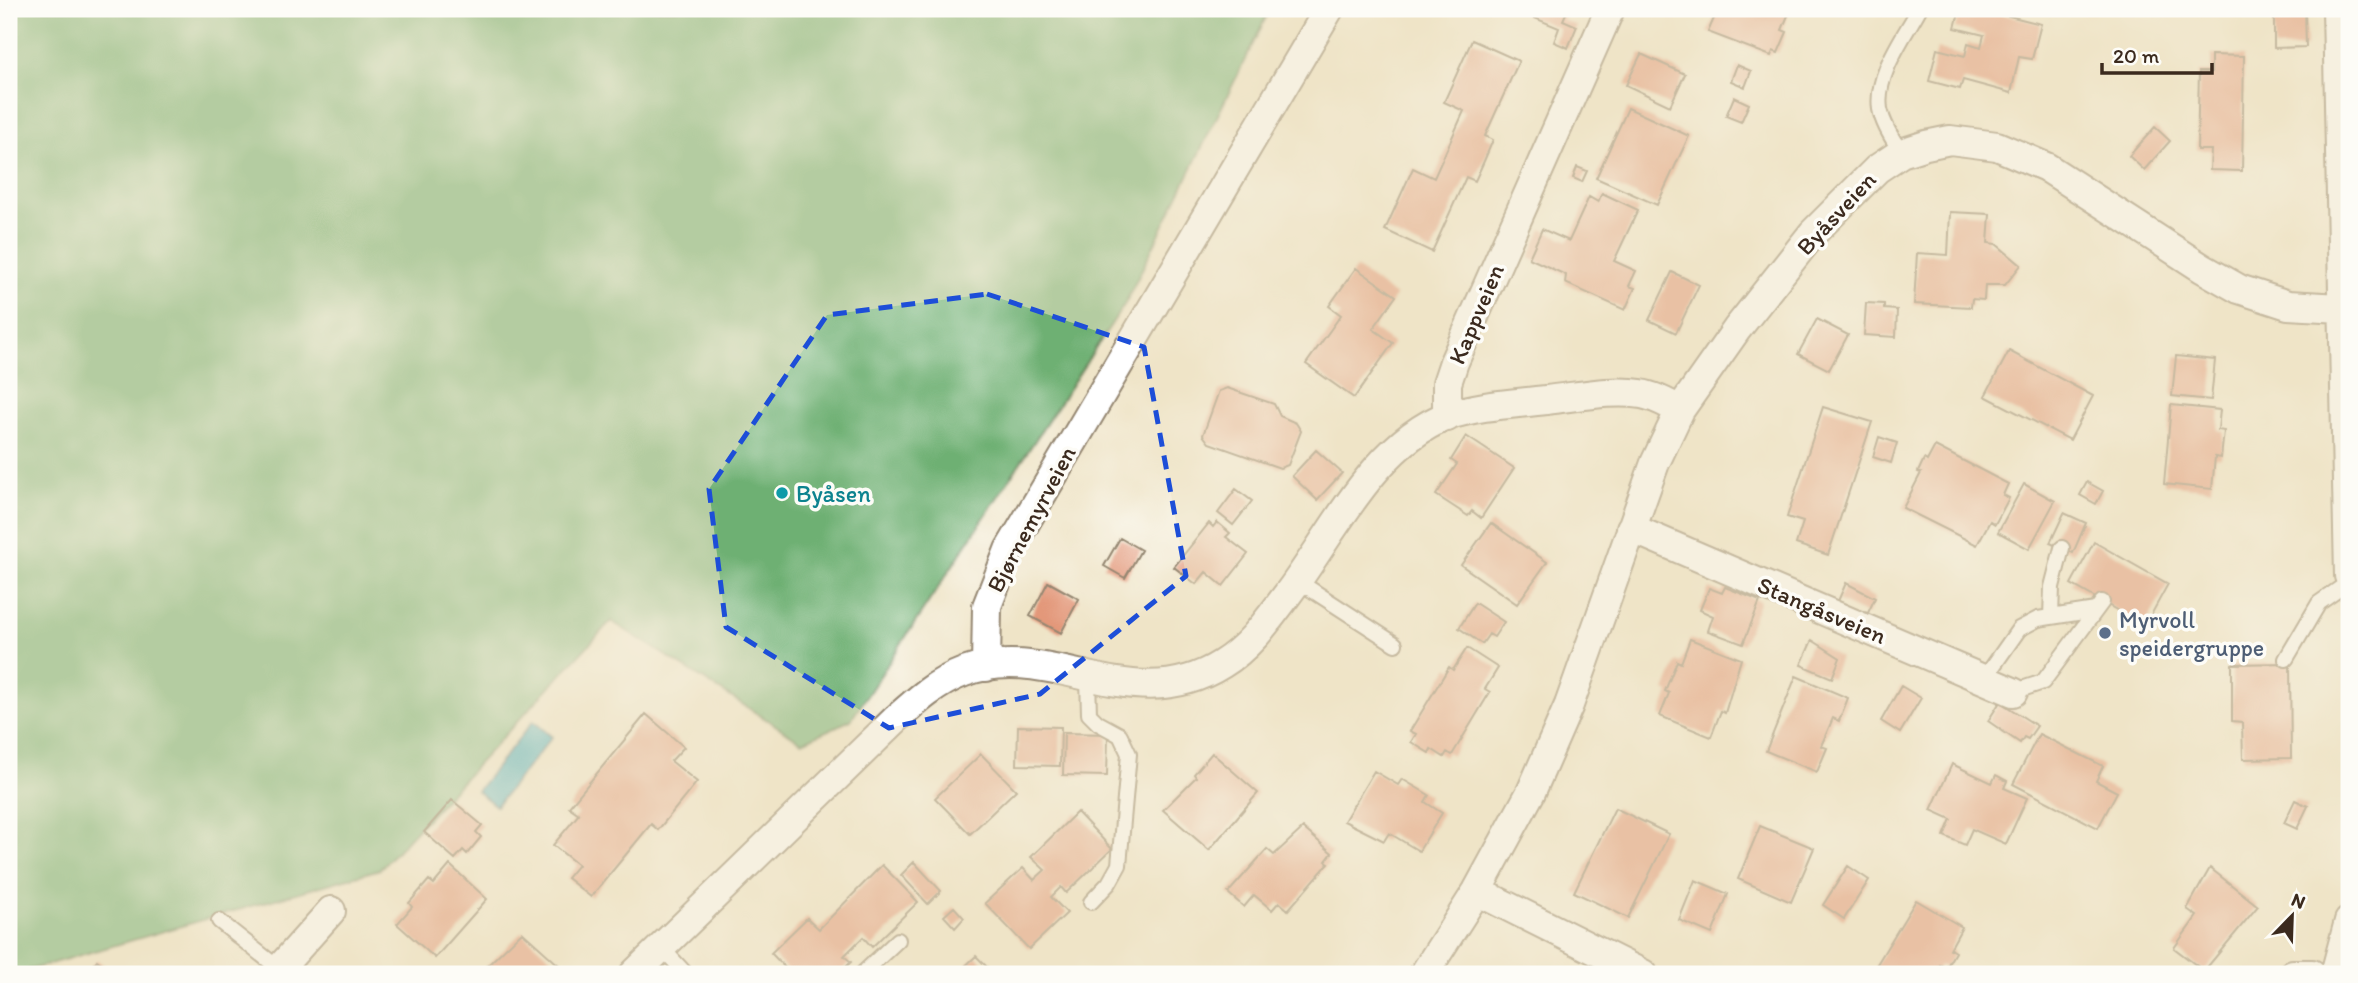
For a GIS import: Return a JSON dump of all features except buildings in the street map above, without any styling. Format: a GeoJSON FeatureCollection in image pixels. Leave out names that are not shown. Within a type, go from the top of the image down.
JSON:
{"type":"FeatureCollection","features":[{"type":"Feature","properties":{"kind":"street","name":"Bjørnemyrveien"},"geometry":{"type":"LineString","coordinates":[[986,667],[987,606],[1009,550],[1329,9]]}},
{"type":"Feature","properties":{"kind":"street","name":"Kappveien"},"geometry":{"type":"LineString","coordinates":[[1447,416],[1447,383],[1454,362],[1611,9]]}},
{"type":"Feature","properties":{"kind":"street"},"geometry":{"type":"LineString","coordinates":[[2337,9],[2349,576]]}},
{"type":"Feature","properties":{"kind":"street","name":"Byåsveien"},"geometry":{"type":"LineString","coordinates":[[1680,410],[1737,328],[1813,233],[1861,182],[1901,153],[1950,140],[1997,146],[2022,155],[2067,180],[2231,286],[2288,304],[2342,308]]}},
{"type":"Feature","properties":{"kind":"street"},"geometry":{"type":"LineString","coordinates":[[634,974],[922,696],[947,680],[986,667],[1030,665],[1113,684],[1164,685],[1204,674],[1221,665],[1248,643],[1298,581],[1366,482],[1403,443],[1422,428],[1447,416],[1493,406],[1630,393],[1655,398],[1680,410],[1655,463],[1569,705],[1531,792],[1477,891],[1424,974]]}},
{"type":"Feature","properties":{"kind":"street","name":"Stangåsveien"},"geometry":{"type":"LineString","coordinates":[[1631,528],[2013,692]]}},
{"type":"Feature","properties":{"kind":"street"},"geometry":{"type":"LineString","coordinates":[[1477,891],[1643,974]]}},
{"type":"Feature","properties":{"kind":"street"},"geometry":{"type":"LineString","coordinates":[[283,972],[331,911]]}},
{"type":"Feature","properties":{"kind":"street"},"geometry":{"type":"LineString","coordinates":[[2336,974],[2349,921]]}},
{"type":"Feature","properties":{"kind":"street"},"geometry":{"type":"LineString","coordinates":[[2293,974],[2312,974]]}},
{"type":"Feature","properties":{"kind":"lane"},"geometry":{"type":"LineString","coordinates":[[1901,153],[1885,125],[1880,101],[1888,70],[1919,9]]}},
{"type":"Feature","properties":{"kind":"lane"},"geometry":{"type":"LineString","coordinates":[[2051,617],[2052,587],[2062,548]]}},
{"type":"Feature","properties":{"kind":"lane"},"geometry":{"type":"LineString","coordinates":[[1298,581],[1395,644]]}},
{"type":"Feature","properties":{"kind":"lane"},"geometry":{"type":"LineString","coordinates":[[2286,659],[2319,604],[2349,582]]}},
{"type":"Feature","properties":{"kind":"lane"},"geometry":{"type":"LineString","coordinates":[[1984,679],[2019,629],[2038,619],[2099,606],[2043,682],[2013,692]]}},
{"type":"Feature","properties":{"kind":"lane"},"geometry":{"type":"LineString","coordinates":[[1088,678],[1090,714],[1098,723],[1121,735],[1129,754],[1119,864],[1109,883],[1091,902]]}},
{"type":"Feature","properties":{"kind":"lane"},"geometry":{"type":"LineString","coordinates":[[219,921],[283,972]]}},
{"type":"Feature","properties":{"kind":"lane"},"geometry":{"type":"LineString","coordinates":[[862,974],[898,940]]}},
{"type":"Feature","properties":{"kind":"lane"},"geometry":{"type":"LineString","coordinates":[[662,948],[686,974]]}},
{"type":"Feature","properties":{"kind":"highlighted area"},"geometry":{"type":"Polygon","coordinates":[[[987,294],[1144,347],[1186,576],[1040,694],[889,728],[726,627],[709,489],[827,315],[987,294]]]}},
{"type":"Feature","properties":{"kind":"green space"},"geometry":{"type":"Polygon","coordinates":[[[9,9],[1270,9],[1126,302],[851,720],[802,742],[611,621],[380,869],[9,974],[9,9]]]}},
{"type":"Feature","properties":{"kind":"water"},"geometry":{"type":"Polygon","coordinates":[[[533,721],[552,737],[496,806],[477,791],[533,721]]]}},
{"type":"Feature","properties":{"kind":"place","name":"Byåsen"},"geometry":{"type":"Point","coordinates":[782,493]}},
{"type":"Feature","properties":{"kind":"place","name":"Myrvoll speidergruppe"},"geometry":{"type":"Point","coordinates":[2105,633]}}]}
